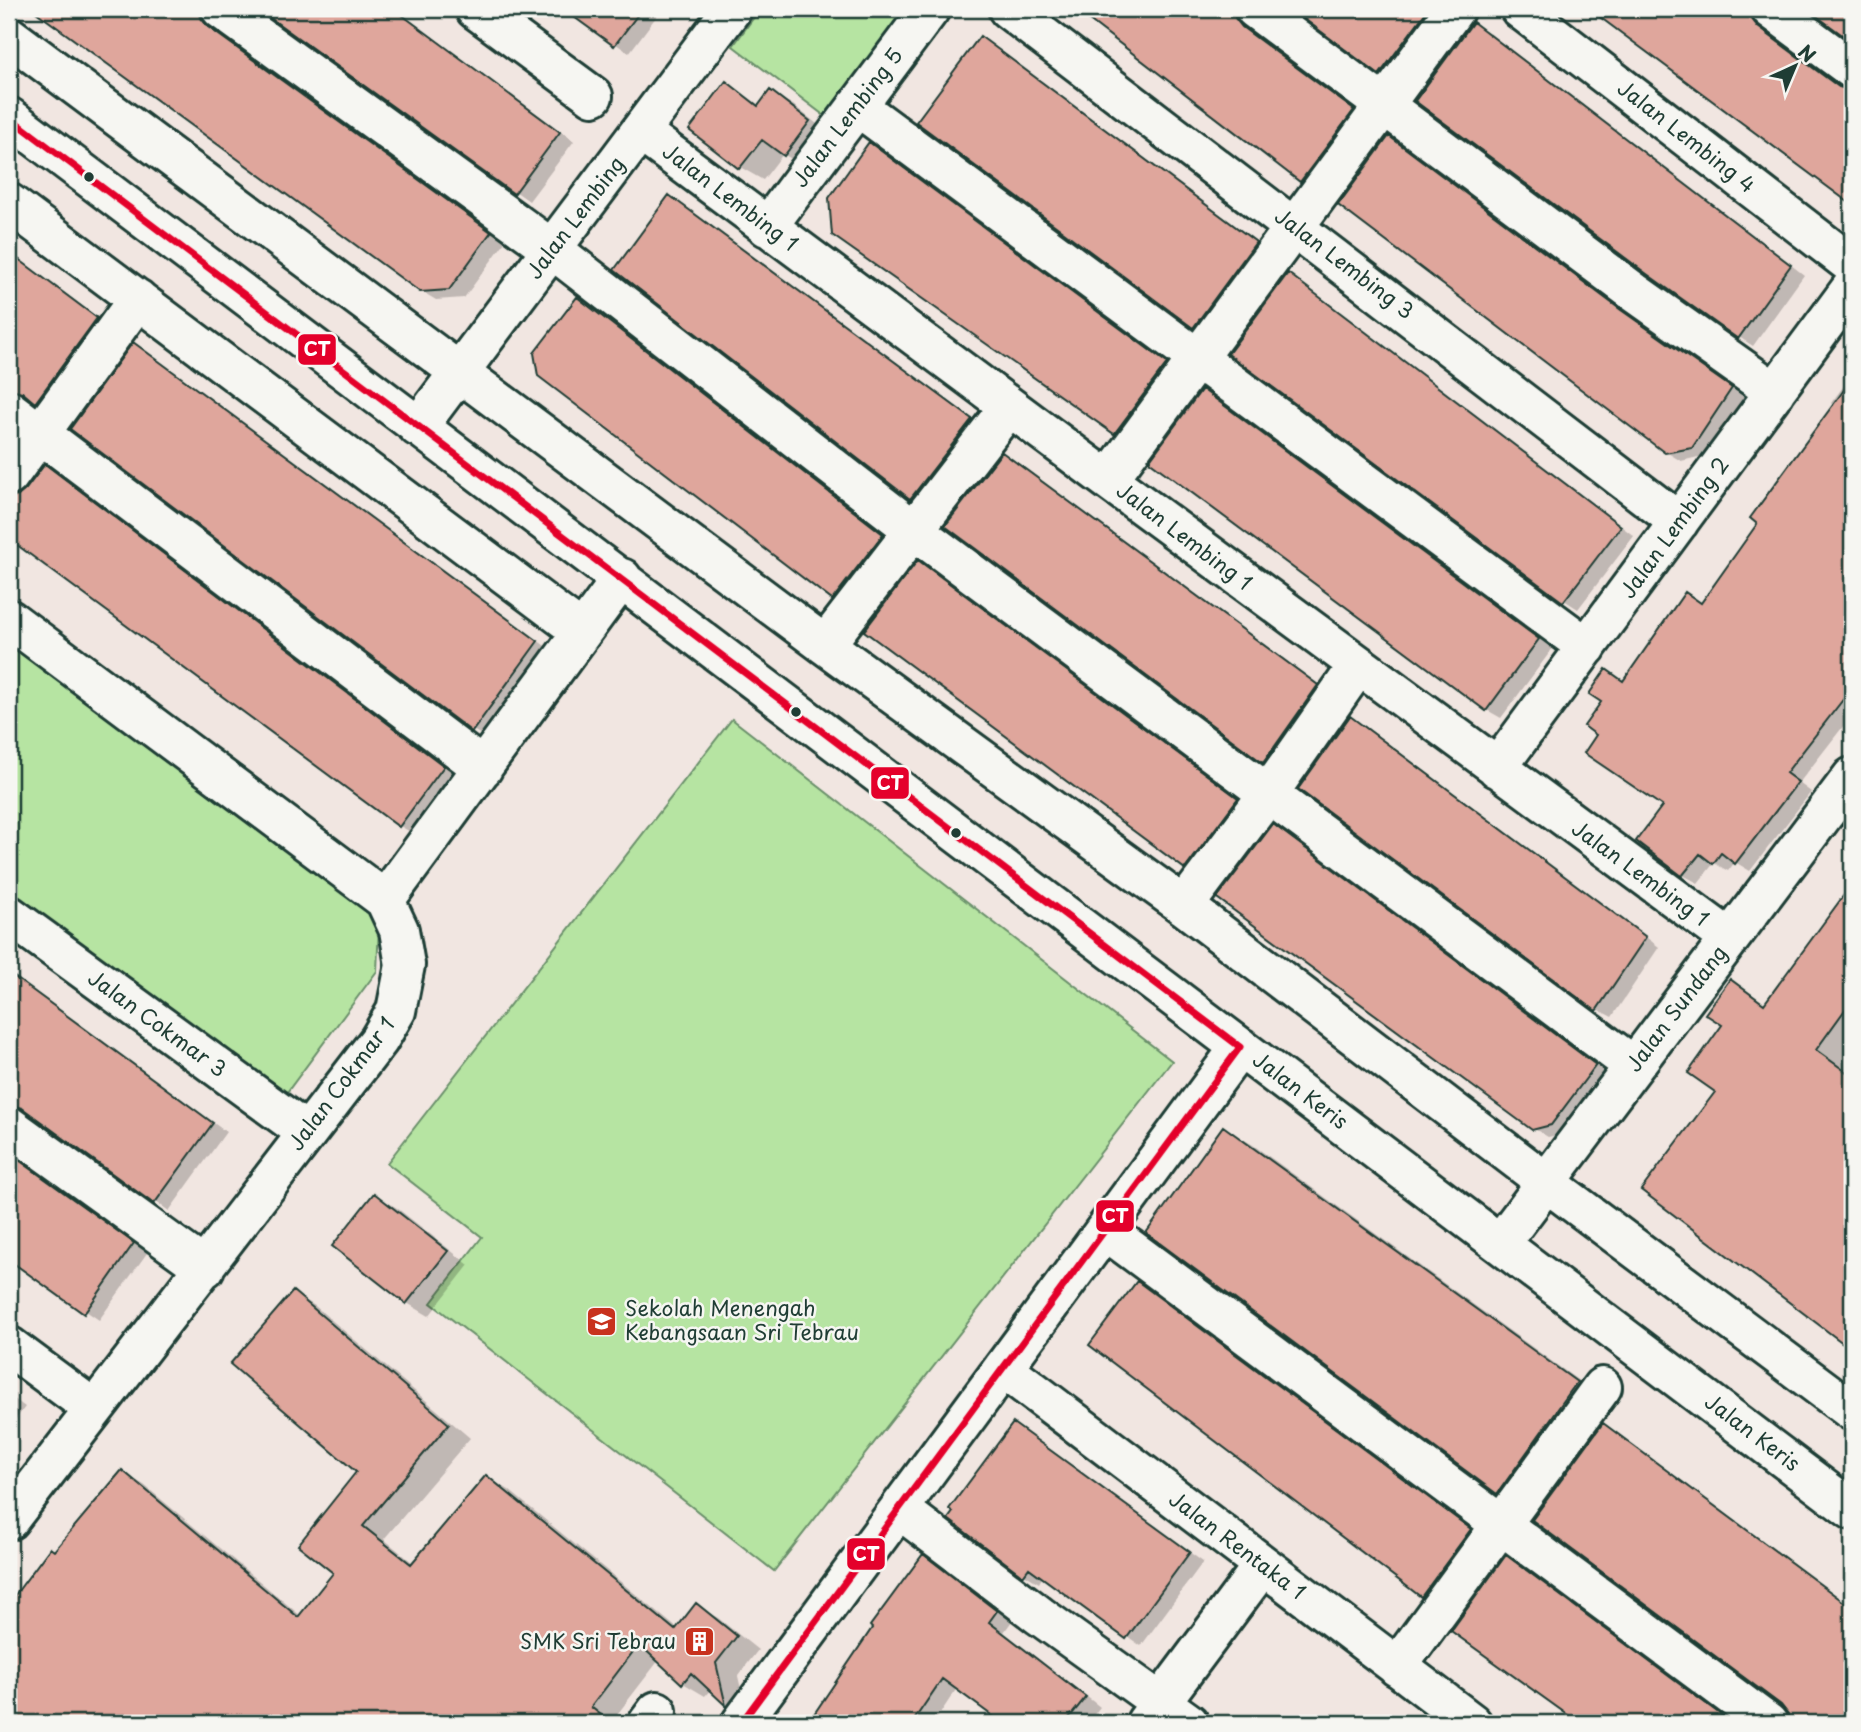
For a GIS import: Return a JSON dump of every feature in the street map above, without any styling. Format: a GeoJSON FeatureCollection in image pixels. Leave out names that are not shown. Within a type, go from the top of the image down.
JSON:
{"type":"FeatureCollection","features":[{"type":"Feature","properties":{"kind":"street"},"geometry":{"type":"LineString","coordinates":[[221,9],[552,249],[915,531],[1634,1066]]}},
{"type":"Feature","properties":{"kind":"street"},"geometry":{"type":"LineString","coordinates":[[475,9],[593,96]]}},
{"type":"Feature","properties":{"kind":"street","name":"Jalan Lembing"},"geometry":{"type":"LineString","coordinates":[[418,426],[732,9]]}},
{"type":"Feature","properties":{"kind":"street","name":"Jalan Lembing 5"},"geometry":{"type":"LineString","coordinates":[[767,227],[930,9]]}},
{"type":"Feature","properties":{"kind":"street","name":"Jalan Lembing 3"},"geometry":{"type":"LineString","coordinates":[[1008,9],[1679,522]]}},
{"type":"Feature","properties":{"kind":"street"},"geometry":{"type":"LineString","coordinates":[[1255,9],[1634,292],[1775,391]]}},
{"type":"Feature","properties":{"kind":"street"},"geometry":{"type":"LineString","coordinates":[[1108,480],[1455,9]]}},
{"type":"Feature","properties":{"kind":"street","name":"Jalan Lembing 4"},"geometry":{"type":"LineString","coordinates":[[1520,9],[1852,265]]}},
{"type":"Feature","properties":{"kind":"street"},"geometry":{"type":"LineString","coordinates":[[1771,9],[1852,69]]}},
{"type":"Feature","properties":{"kind":"street"},"geometry":{"type":"LineString","coordinates":[[9,36],[825,645],[1184,905],[1546,1182],[1852,1411]]}},
{"type":"Feature","properties":{"kind":"street"},"geometry":{"type":"LineString","coordinates":[[857,106],[1587,647]]}},
{"type":"Feature","properties":{"kind":"street","name":"Jalan Keris"},"geometry":{"type":"LineString","coordinates":[[9,117],[1502,1241],[1852,1510]]}},
{"type":"Feature","properties":{"kind":"street","name":"Jalan Lembing 1"},"geometry":{"type":"LineString","coordinates":[[641,132],[1358,666],[1730,939]]}},
{"type":"Feature","properties":{"kind":"street"},"geometry":{"type":"LineString","coordinates":[[9,203],[582,632]]}},
{"type":"Feature","properties":{"kind":"street","name":"Jalan Lembing 2"},"geometry":{"type":"LineString","coordinates":[[1497,768],[1852,287]]}},
{"type":"Feature","properties":{"kind":"street"},"geometry":{"type":"LineString","coordinates":[[9,476],[138,299]]}},
{"type":"Feature","properties":{"kind":"street"},"geometry":{"type":"LineString","coordinates":[[825,645],[1009,407]]}},
{"type":"Feature","properties":{"kind":"street"},"geometry":{"type":"LineString","coordinates":[[9,410],[483,768]]}},
{"type":"Feature","properties":{"kind":"street"},"geometry":{"type":"LineString","coordinates":[[385,900],[622,578]]}},
{"type":"Feature","properties":{"kind":"street","name":"Jalan Cokmar 1"},"geometry":{"type":"LineString","coordinates":[[9,619],[385,900],[399,930],[405,965],[396,1011],[379,1040],[9,1520]]}},
{"type":"Feature","properties":{"kind":"street"},"geometry":{"type":"LineString","coordinates":[[1184,905],[1269,793],[1358,666]]}},
{"type":"Feature","properties":{"kind":"street","name":"Jalan Sundang"},"geometry":{"type":"LineString","coordinates":[[1502,1241],[1852,778]]}},
{"type":"Feature","properties":{"kind":"street","name":"Jalan Cokmar 3"},"geometry":{"type":"LineString","coordinates":[[9,915],[306,1132]]}},
{"type":"Feature","properties":{"kind":"street"},"geometry":{"type":"LineString","coordinates":[[741,1723],[1240,1046]]}},
{"type":"Feature","properties":{"kind":"street"},"geometry":{"type":"LineString","coordinates":[[9,1126],[205,1268]]}},
{"type":"Feature","properties":{"kind":"street"},"geometry":{"type":"LineString","coordinates":[[1105,1230],[1768,1723]]}},
{"type":"Feature","properties":{"kind":"street"},"geometry":{"type":"LineString","coordinates":[[9,1346],[94,1409]]}},
{"type":"Feature","properties":{"kind":"street","name":"Jalan Rentaka 1"},"geometry":{"type":"LineString","coordinates":[[1003,1368],[1472,1723]]}},
{"type":"Feature","properties":{"kind":"street"},"geometry":{"type":"LineString","coordinates":[[1398,1667],[1602,1387]]}},
{"type":"Feature","properties":{"kind":"street"},"geometry":{"type":"LineString","coordinates":[[899,1509],[1040,1616],[1165,1716],[1263,1565]]}},
{"type":"Feature","properties":{"kind":"green space"},"geometry":{"type":"Polygon","coordinates":[[[760,9],[912,9],[830,120],[733,46],[760,9]]]}},
{"type":"Feature","properties":{"kind":"green space"},"geometry":{"type":"Polygon","coordinates":[[[9,640],[356,895],[379,925],[377,971],[270,1115],[9,926],[9,640]]]}},
{"type":"Feature","properties":{"kind":"green space"},"geometry":{"type":"Polygon","coordinates":[[[732,719],[1172,1061],[774,1571],[431,1303],[482,1237],[387,1163],[732,719]]]}},
{"type":"Feature","properties":{"kind":"building"},"geometry":{"type":"Polygon","coordinates":[[[32,9],[199,9],[201,18],[208,27],[491,232],[449,290],[420,292],[32,9]]]}},
{"type":"Feature","properties":{"kind":"building"},"geometry":{"type":"Polygon","coordinates":[[[258,9],[394,9],[560,132],[514,194],[258,9]]]}},
{"type":"Feature","properties":{"kind":"building"},"geometry":{"type":"Polygon","coordinates":[[[563,9],[642,9],[614,46],[563,9]]]}},
{"type":"Feature","properties":{"kind":"building"},"geometry":{"type":"Polygon","coordinates":[[[1075,9],[1234,9],[1235,18],[1242,27],[1354,110],[1300,182],[1075,9]]]}},
{"type":"Feature","properties":{"kind":"building"},"geometry":{"type":"Polygon","coordinates":[[[1291,9],[1428,9],[1379,75],[1291,9]]]}},
{"type":"Feature","properties":{"kind":"building"},"geometry":{"type":"Polygon","coordinates":[[[1589,9],[1750,9],[1751,18],[1758,27],[1839,87],[1852,90],[1852,205],[1589,9]]]}},
{"type":"Feature","properties":{"kind":"building"},"geometry":{"type":"Polygon","coordinates":[[[1807,9],[1852,9],[1852,42],[1807,9]]]}},
{"type":"Feature","properties":{"kind":"building"},"geometry":{"type":"Polygon","coordinates":[[[1473,22],[1791,265],[1738,339],[1415,101],[1473,22]]]}},
{"type":"Feature","properties":{"kind":"building"},"geometry":{"type":"Polygon","coordinates":[[[980,36],[1256,242],[1193,328],[916,122],[980,36]]]}},
{"type":"Feature","properties":{"kind":"building"},"geometry":{"type":"Polygon","coordinates":[[[726,81],[758,106],[770,90],[810,121],[784,156],[762,140],[739,169],[689,130],[726,81]]]}},
{"type":"Feature","properties":{"kind":"building"},"geometry":{"type":"Polygon","coordinates":[[[1389,136],[1621,310],[1732,388],[1692,448],[1665,453],[1338,205],[1389,136]]]}},
{"type":"Feature","properties":{"kind":"building"},"geometry":{"type":"Polygon","coordinates":[[[869,142],[1167,363],[1114,434],[832,235],[829,198],[869,142]]]}},
{"type":"Feature","properties":{"kind":"building"},"geometry":{"type":"Polygon","coordinates":[[[669,195],[972,419],[910,499],[614,270],[669,195]]]}},
{"type":"Feature","properties":{"kind":"building"},"geometry":{"type":"Polygon","coordinates":[[[9,252],[97,318],[35,403],[22,392],[9,389],[9,252]]]}},
{"type":"Feature","properties":{"kind":"building"},"geometry":{"type":"Polygon","coordinates":[[[1288,273],[1621,526],[1563,602],[1228,354],[1288,273]]]}},
{"type":"Feature","properties":{"kind":"building"},"geometry":{"type":"Polygon","coordinates":[[[577,297],[883,534],[832,600],[538,376],[534,353],[577,297]]]}},
{"type":"Feature","properties":{"kind":"building"},"geometry":{"type":"Polygon","coordinates":[[[133,342],[538,641],[472,732],[70,429],[133,342]]]}},
{"type":"Feature","properties":{"kind":"building"},"geometry":{"type":"Polygon","coordinates":[[[1852,379],[1852,688],[1786,773],[1798,782],[1735,864],[1721,853],[1713,864],[1700,854],[1682,876],[1636,841],[1662,806],[1584,753],[1596,735],[1584,726],[1601,702],[1589,694],[1606,669],[1623,681],[1685,592],[1701,603],[1757,524],[1750,518],[1852,379]]]}},
{"type":"Feature","properties":{"kind":"building"},"geometry":{"type":"Polygon","coordinates":[[[1202,389],[1539,639],[1486,711],[1149,461],[1202,389]]]}},
{"type":"Feature","properties":{"kind":"building"},"geometry":{"type":"Polygon","coordinates":[[[1002,452],[1318,685],[1263,763],[945,526],[1002,452]]]}},
{"type":"Feature","properties":{"kind":"building"},"geometry":{"type":"Polygon","coordinates":[[[45,464],[444,766],[399,827],[9,539],[9,498],[18,496],[26,489],[45,464]]]}},
{"type":"Feature","properties":{"kind":"building"},"geometry":{"type":"Polygon","coordinates":[[[918,560],[1238,798],[1185,869],[864,631],[918,560]]]}},
{"type":"Feature","properties":{"kind":"building"},"geometry":{"type":"Polygon","coordinates":[[[1350,716],[1646,937],[1596,1011],[1298,789],[1350,716]]]}},
{"type":"Feature","properties":{"kind":"building"},"geometry":{"type":"Polygon","coordinates":[[[1273,824],[1596,1065],[1551,1125],[1532,1130],[1217,898],[1273,824]]]}},
{"type":"Feature","properties":{"kind":"building"},"geometry":{"type":"Polygon","coordinates":[[[1852,884],[1852,1000],[1816,1050],[1852,1076],[1852,1350],[1641,1190],[1715,1092],[1688,1073],[1722,1025],[1705,1014],[1730,979],[1764,1004],[1852,884]]]}},
{"type":"Feature","properties":{"kind":"building"},"geometry":{"type":"Polygon","coordinates":[[[9,973],[213,1123],[154,1204],[22,1108],[9,1105],[9,973]]]}},
{"type":"Feature","properties":{"kind":"building"},"geometry":{"type":"Polygon","coordinates":[[[1223,1126],[1577,1382],[1497,1494],[1146,1233],[1223,1126]]]}},
{"type":"Feature","properties":{"kind":"building"},"geometry":{"type":"Polygon","coordinates":[[[9,1153],[134,1243],[84,1314],[9,1260],[9,1153]]]}},
{"type":"Feature","properties":{"kind":"building"},"geometry":{"type":"Polygon","coordinates":[[[374,1193],[448,1251],[406,1304],[332,1246],[374,1193]]]}},
{"type":"Feature","properties":{"kind":"building"},"geometry":{"type":"Polygon","coordinates":[[[1137,1281],[1471,1529],[1421,1597],[1089,1345],[1137,1281]]]}},
{"type":"Feature","properties":{"kind":"building"},"geometry":{"type":"Polygon","coordinates":[[[293,1291],[449,1424],[363,1526],[411,1564],[486,1475],[675,1630],[696,1603],[737,1636],[716,1663],[726,1706],[691,1673],[682,1684],[639,1644],[591,1707],[611,1723],[9,1723],[9,1603],[50,1548],[54,1551],[122,1470],[298,1617],[333,1573],[298,1545],[356,1472],[230,1364],[293,1291]]]}},
{"type":"Feature","properties":{"kind":"building"},"geometry":{"type":"Polygon","coordinates":[[[1013,1423],[1190,1552],[1126,1639],[1029,1568],[1023,1576],[948,1519],[953,1512],[949,1509],[1013,1423]]]}},
{"type":"Feature","properties":{"kind":"building"},"geometry":{"type":"Polygon","coordinates":[[[1603,1423],[1852,1608],[1852,1723],[1789,1723],[1788,1714],[1781,1705],[1532,1520],[1603,1423]]]}},
{"type":"Feature","properties":{"kind":"building"},"geometry":{"type":"Polygon","coordinates":[[[923,1554],[997,1611],[989,1622],[1086,1697],[1065,1723],[1002,1723],[942,1679],[912,1723],[808,1723],[872,1628],[870,1626],[923,1554]]]}},
{"type":"Feature","properties":{"kind":"building"},"geometry":{"type":"Polygon","coordinates":[[[1506,1555],[1732,1723],[1579,1723],[1451,1631],[1506,1555]]]}},
{"type":"Feature","properties":{"kind":"transit line","name":"CT"},"geometry":{"type":"LineString","coordinates":[[9,117],[1240,1047]]}},
{"type":"Feature","properties":{"kind":"transit line","name":"CT"},"geometry":{"type":"LineString","coordinates":[[741,1723],[1240,1047]]}},
{"type":"Feature","properties":{"kind":"place","name":"Sekolah Menengah Kebangsaan Sri Tebrau"},"geometry":{"type":"Point","coordinates":[602,1321]}},
{"type":"Feature","properties":{"kind":"place","name":"SMK Sri Tebrau"},"geometry":{"type":"Point","coordinates":[699,1642]}}]}
